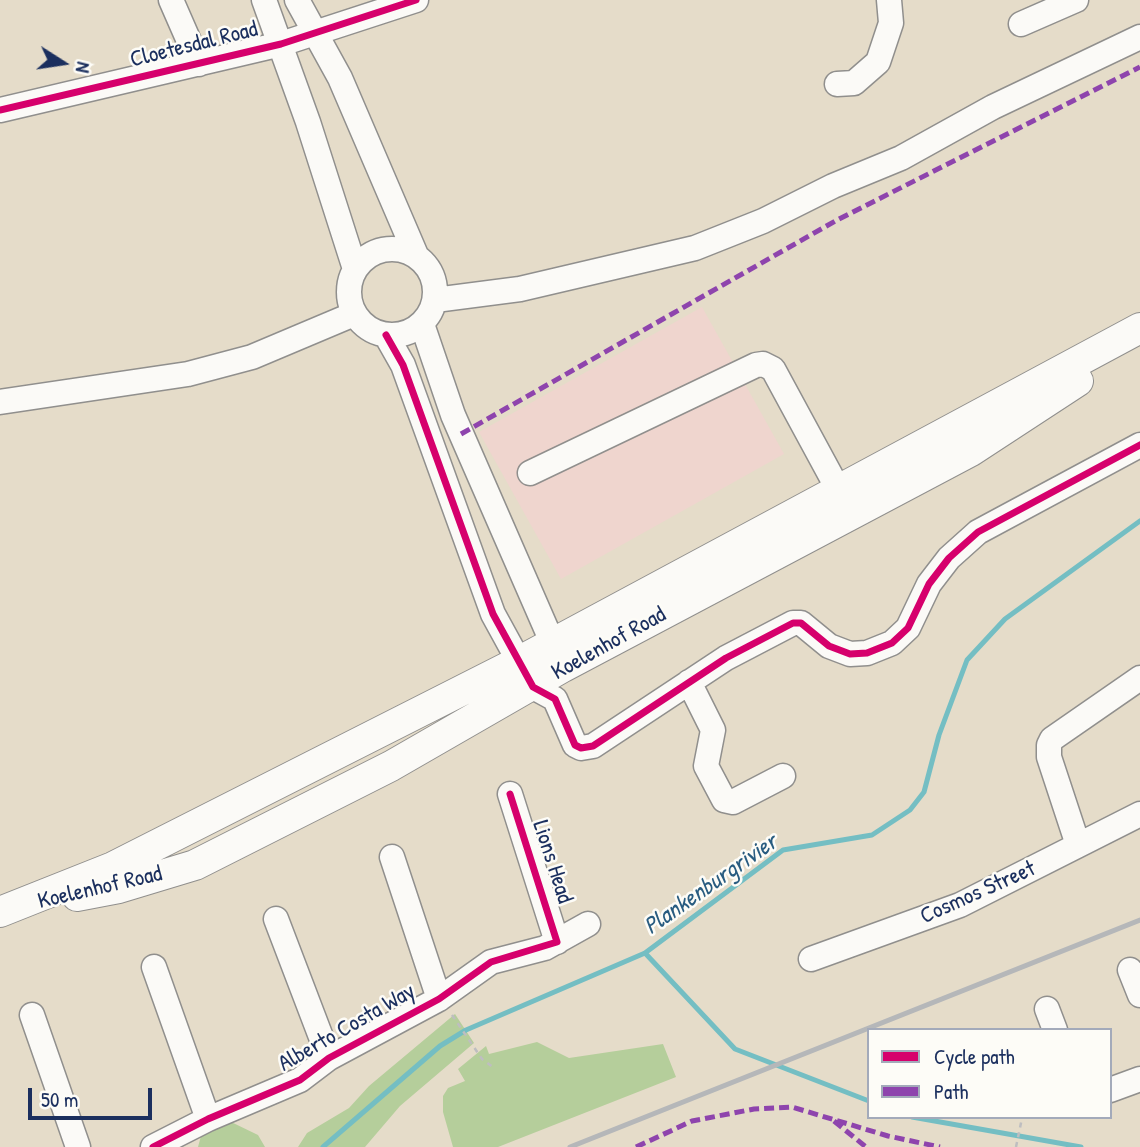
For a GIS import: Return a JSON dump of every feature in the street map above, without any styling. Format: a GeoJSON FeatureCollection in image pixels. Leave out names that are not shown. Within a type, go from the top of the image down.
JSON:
{"type":"FeatureCollection","features":[{"type":"Feature","properties":{"kind":"main road","name":"Koelenhof Road"},"geometry":{"type":"LineString","coordinates":[[7,910],[113,867],[535,683],[557,655],[838,489],[1140,328]]}},
{"type":"Feature","properties":{"kind":"main road","name":"Koelenhof Road"},"geometry":{"type":"LineString","coordinates":[[557,655],[971,451],[1140,340]]}},
{"type":"Feature","properties":{"kind":"street"},"geometry":{"type":"LineString","coordinates":[[172,0],[199,64]]}},
{"type":"Feature","properties":{"kind":"street"},"geometry":{"type":"LineString","coordinates":[[264,0],[355,269]]}},
{"type":"Feature","properties":{"kind":"street"},"geometry":{"type":"LineString","coordinates":[[297,0],[340,78],[416,255],[432,275],[435,300],[422,324],[399,335],[386,335],[362,324],[354,314],[348,291],[355,269],[376,251],[389,248],[416,255]]}},
{"type":"Feature","properties":{"kind":"street"},"geometry":{"type":"LineString","coordinates":[[837,84],[854,83],[878,62],[891,23],[890,0]]}},
{"type":"Feature","properties":{"kind":"street"},"geometry":{"type":"LineString","coordinates":[[1021,24],[1076,0]]}},
{"type":"Feature","properties":{"kind":"street","name":"Cloetesdal Road"},"geometry":{"type":"LineString","coordinates":[[0,110],[281,44],[401,3]]}},
{"type":"Feature","properties":{"kind":"street"},"geometry":{"type":"LineString","coordinates":[[435,300],[520,289],[695,248],[763,221],[833,186],[901,158],[993,107],[1140,37]]}},
{"type":"Feature","properties":{"kind":"street"},"geometry":{"type":"LineString","coordinates":[[0,401],[188,374],[251,357],[354,314]]}},
{"type":"Feature","properties":{"kind":"street"},"geometry":{"type":"LineString","coordinates":[[422,324],[453,415],[557,655],[535,683]]}},
{"type":"Feature","properties":{"kind":"street"},"geometry":{"type":"LineString","coordinates":[[386,335],[403,365],[493,614],[575,745],[586,748],[773,631],[793,623],[801,622],[829,646],[850,654],[867,653],[892,643],[908,628],[929,583],[949,558],[978,532],[1140,445]]}},
{"type":"Feature","properties":{"kind":"street"},"geometry":{"type":"LineString","coordinates":[[530,473],[755,365],[763,364],[773,369],[838,489]]}},
{"type":"Feature","properties":{"kind":"street"},"geometry":{"type":"LineString","coordinates":[[1079,845],[1049,757],[1049,745],[1052,739],[1140,678]]}},
{"type":"Feature","properties":{"kind":"street"},"geometry":{"type":"LineString","coordinates":[[690,682],[712,730],[706,766],[724,800],[733,802],[783,776]]}},
{"type":"Feature","properties":{"kind":"street","name":"Lions Head"},"geometry":{"type":"LineString","coordinates":[[510,794],[558,942]]}},
{"type":"Feature","properties":{"kind":"street","name":"Cosmos Street"},"geometry":{"type":"LineString","coordinates":[[811,959],[960,905],[1140,814]]}},
{"type":"Feature","properties":{"kind":"street"},"geometry":{"type":"LineString","coordinates":[[392,857],[442,1003]]}},
{"type":"Feature","properties":{"kind":"street"},"geometry":{"type":"LineString","coordinates":[[276,919],[328,1058]]}},
{"type":"Feature","properties":{"kind":"street","name":"Alberto Costa Way"},"geometry":{"type":"LineString","coordinates":[[153,1147],[208,1119],[300,1080],[328,1058],[442,1003],[491,962],[558,942],[588,924]]}},
{"type":"Feature","properties":{"kind":"street"},"geometry":{"type":"LineString","coordinates":[[154,967],[208,1119]]}},
{"type":"Feature","properties":{"kind":"street"},"geometry":{"type":"LineString","coordinates":[[1130,970],[1140,995]]}},
{"type":"Feature","properties":{"kind":"street"},"geometry":{"type":"LineString","coordinates":[[32,1015],[78,1147]]}},
{"type":"Feature","properties":{"kind":"street"},"geometry":{"type":"LineString","coordinates":[[1112,1089],[1140,1079]]}},
{"type":"Feature","properties":{"kind":"path"},"geometry":{"type":"LineString","coordinates":[[442,1003],[482,1059],[494,1068]]}},
{"type":"Feature","properties":{"kind":"path"},"geometry":{"type":"LineString","coordinates":[[1016,1147],[1021,1119]]}},
{"type":"Feature","properties":{"kind":"shaded area"},"geometry":{"type":"Polygon","coordinates":[[[702,307],[784,454],[561,579],[479,432],[702,307]]]}},
{"type":"Feature","properties":{"kind":"green space"},"geometry":{"type":"Polygon","coordinates":[[[455,1014],[474,1043],[400,1106],[365,1147],[298,1147],[307,1133],[349,1108],[369,1086],[455,1014]]]}},
{"type":"Feature","properties":{"kind":"green space"},"geometry":{"type":"Polygon","coordinates":[[[537,1042],[569,1058],[663,1044],[676,1077],[498,1147],[453,1147],[443,1112],[443,1096],[448,1088],[465,1081],[458,1069],[486,1046],[489,1054],[537,1042]]]}},
{"type":"Feature","properties":{"kind":"green space"},"geometry":{"type":"Polygon","coordinates":[[[227,1120],[258,1135],[265,1147],[198,1147],[201,1136],[227,1120]]]}},
{"type":"Feature","properties":{"kind":"waterway","name":"Plankenburgrivier"},"geometry":{"type":"LineString","coordinates":[[323,1147],[440,1046],[466,1030],[645,953],[783,850],[872,835],[910,810],[924,792],[939,735],[967,660],[1005,619],[1140,521]]}},
{"type":"Feature","properties":{"kind":"waterway"},"geometry":{"type":"LineString","coordinates":[[645,953],[735,1049],[867,1100]]}},
{"type":"Feature","properties":{"kind":"waterway"},"geometry":{"type":"LineString","coordinates":[[923,1119],[1081,1147]]}},
{"type":"Feature","properties":{"kind":"railway"},"geometry":{"type":"LineString","coordinates":[[869,1028],[1140,920]]}},
{"type":"Feature","properties":{"kind":"railway"},"geometry":{"type":"LineString","coordinates":[[570,1147],[867,1029]]}},
{"type":"Feature","properties":{"kind":"marked path"},"geometry":{"type":"LineString","coordinates":[[461,434],[837,220],[1140,67]]}},
{"type":"Feature","properties":{"kind":"marked path"},"geometry":{"type":"LineString","coordinates":[[636,1147],[692,1121],[754,1109],[792,1107],[888,1136],[940,1147]]}},
{"type":"Feature","properties":{"kind":"marked path"},"geometry":{"type":"LineString","coordinates":[[834,1121],[866,1147]]}},
{"type":"Feature","properties":{"kind":"cycle path"},"geometry":{"type":"LineString","coordinates":[[0,110],[281,44],[416,0]]}},
{"type":"Feature","properties":{"kind":"cycle path"},"geometry":{"type":"LineString","coordinates":[[386,335],[403,365],[493,614],[533,687],[555,699],[575,745],[581,748],[593,746],[726,658],[793,623],[801,623],[829,646],[850,654],[867,653],[892,643],[908,628],[929,584],[949,558],[978,532],[1140,445]]}},
{"type":"Feature","properties":{"kind":"cycle path"},"geometry":{"type":"LineString","coordinates":[[153,1147],[208,1119],[300,1080],[329,1058],[439,999],[491,962],[557,942],[510,794]]}}]}
